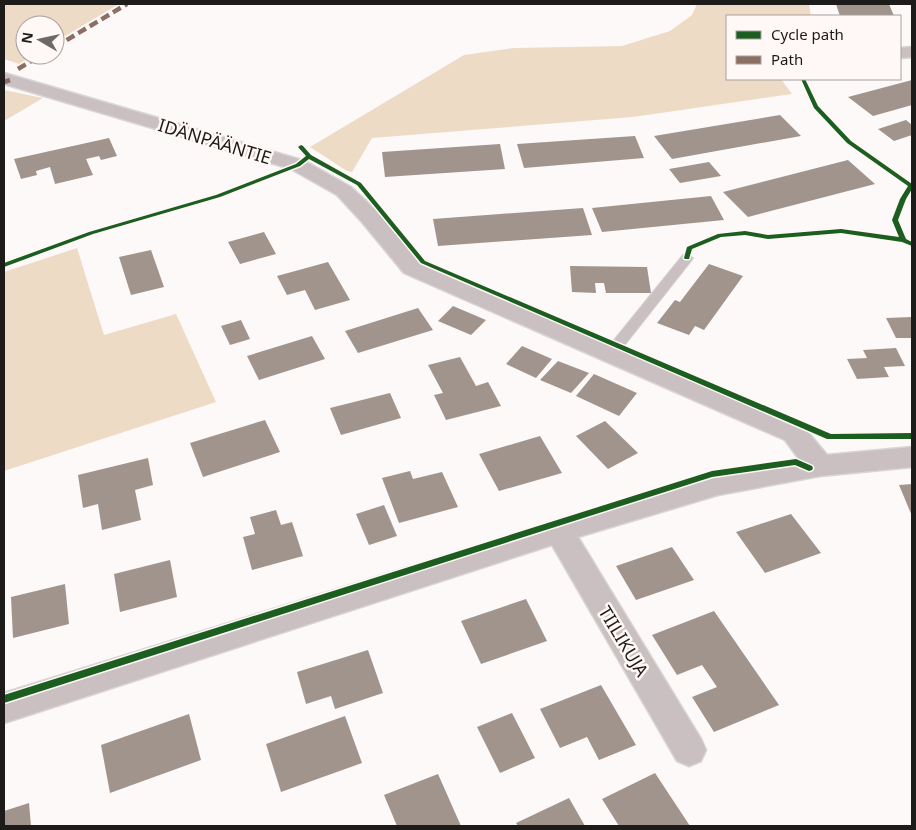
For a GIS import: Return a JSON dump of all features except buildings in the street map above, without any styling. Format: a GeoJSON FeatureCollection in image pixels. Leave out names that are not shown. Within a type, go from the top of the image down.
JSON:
{"type":"FeatureCollection","features":[{"type":"Feature","properties":{"kind":"street","name":"IDÄNPÄÄNTIE"},"geometry":{"type":"LineString","coordinates":[[4,78],[298,165],[344,191],[370,216],[412,268],[794,432],[820,466]]}},
{"type":"Feature","properties":{"kind":"street"},"geometry":{"type":"LineString","coordinates":[[4,708],[560,531],[718,484],[820,466],[912,457]]}},
{"type":"Feature","properties":{"kind":"street","name":"TIILIKUJA"},"geometry":{"type":"LineString","coordinates":[[560,531],[689,750]]}},
{"type":"Feature","properties":{"kind":"lane"},"geometry":{"type":"LineString","coordinates":[[611,353],[687,258]]}},
{"type":"Feature","properties":{"kind":"shaded area"},"geometry":{"type":"Polygon","coordinates":[[[4,4],[119,4],[65,36],[65,15],[15,15],[15,63],[4,59],[4,4]]]}},
{"type":"Feature","properties":{"kind":"shaded area"},"geometry":{"type":"Polygon","coordinates":[[[697,4],[809,4],[811,15],[726,15],[726,80],[782,80],[792,94],[633,117],[372,138],[352,172],[347,171],[310,147],[464,55],[514,48],[622,46],[670,31],[692,15],[697,4]]]}},
{"type":"Feature","properties":{"kind":"shaded area"},"geometry":{"type":"Polygon","coordinates":[[[4,90],[43,98],[4,121],[4,90]]]}},
{"type":"Feature","properties":{"kind":"shaded area"},"geometry":{"type":"Polygon","coordinates":[[[77,248],[104,335],[176,314],[216,402],[4,471],[4,272],[77,248]]]}},
{"type":"Feature","properties":{"kind":"marked path"},"geometry":{"type":"LineString","coordinates":[[65,41],[127,4]]}},
{"type":"Feature","properties":{"kind":"marked path"},"geometry":{"type":"LineString","coordinates":[[18,69],[25,65]]}},
{"type":"Feature","properties":{"kind":"marked path"},"geometry":{"type":"LineString","coordinates":[[4,82],[10,80]]}},
{"type":"Feature","properties":{"kind":"cycle path"},"geometry":{"type":"LineString","coordinates":[[803,80],[816,107],[849,142],[911,186],[903,199],[895,220],[903,240],[912,244]]}},
{"type":"Feature","properties":{"kind":"cycle path"},"geometry":{"type":"LineString","coordinates":[[4,265],[91,233],[218,196],[298,165],[309,156],[301,147]]}},
{"type":"Feature","properties":{"kind":"cycle path"},"geometry":{"type":"LineString","coordinates":[[309,156],[359,184],[423,262],[830,437],[912,436]]}},
{"type":"Feature","properties":{"kind":"cycle path"},"geometry":{"type":"LineString","coordinates":[[687,258],[689,248],[720,235],[745,233],[768,237],[841,231],[903,240]]}},
{"type":"Feature","properties":{"kind":"cycle path"},"geometry":{"type":"LineString","coordinates":[[4,699],[712,474],[796,462],[809,468]]}}]}
